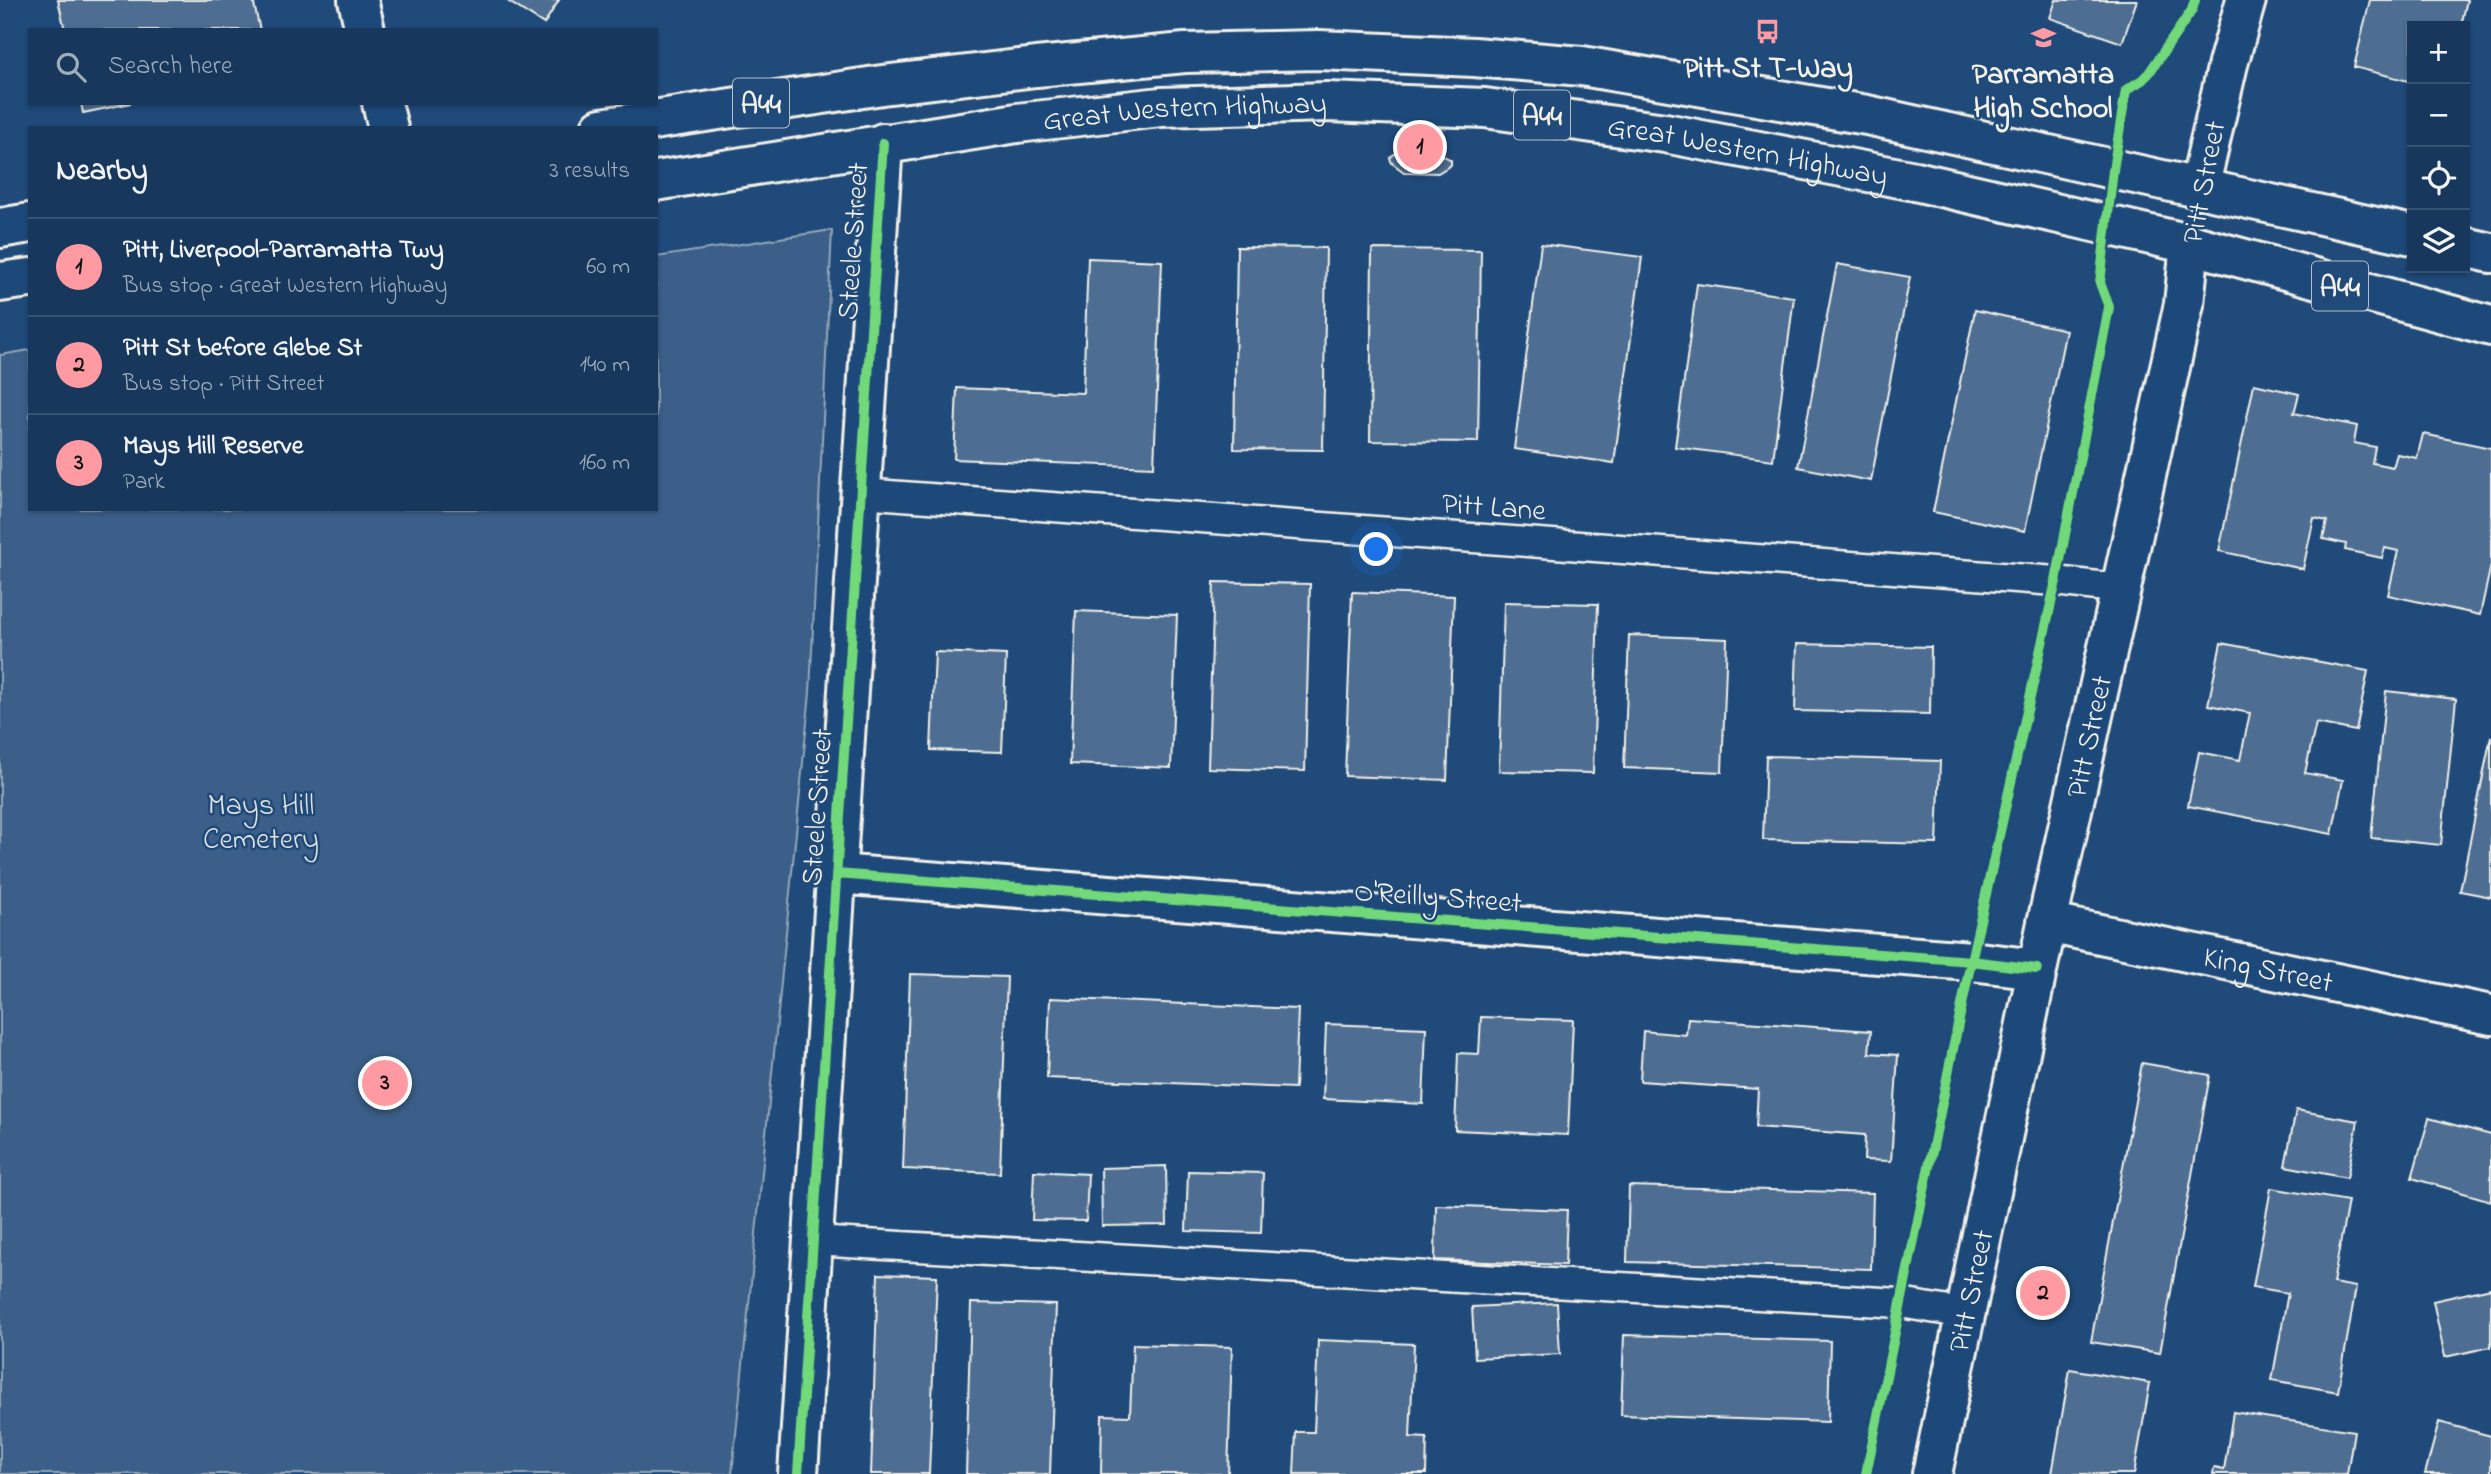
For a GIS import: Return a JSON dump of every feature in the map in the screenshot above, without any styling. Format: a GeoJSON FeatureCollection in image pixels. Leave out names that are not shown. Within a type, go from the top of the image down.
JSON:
{"type":"FeatureCollection","features":[{"type":"Feature","properties":{"kind":"main road"},"geometry":{"type":"LineString","coordinates":[[358,0],[365,28]]}},
{"type":"Feature","properties":{"kind":"main road","name":"Pitt Street"},"geometry":{"type":"LineString","coordinates":[[1932,1474],[2037,969],[2184,303],[2199,189],[2246,0]]}},
{"type":"Feature","properties":{"kind":"main road","name":"Great Western Highway"},"geometry":{"type":"LineString","coordinates":[[614,126],[882,85],[1036,66],[1185,53],[1319,50],[1474,57],[1582,66],[1867,115],[2407,234]]}},
{"type":"Feature","properties":{"kind":"main road","name":"Great Western Highway"},"geometry":{"type":"LineString","coordinates":[[658,181],[1017,123],[1161,107],[1327,102],[1485,108],[1691,138],[1915,181],[2190,243],[2491,326]]}},
{"type":"Feature","properties":{"kind":"main road"},"geometry":{"type":"LineString","coordinates":[[382,105],[388,126]]}},
{"type":"Feature","properties":{"kind":"main road","name":"Steele Street"},"geometry":{"type":"LineString","coordinates":[[798,1474],[884,143]]}},
{"type":"Feature","properties":{"kind":"main road"},"geometry":{"type":"LineString","coordinates":[[0,228],[28,223]]}},
{"type":"Feature","properties":{"kind":"main road"},"geometry":{"type":"LineString","coordinates":[[2470,248],[2491,253]]}},
{"type":"Feature","properties":{"kind":"main road"},"geometry":{"type":"LineString","coordinates":[[0,282],[28,278]]}},
{"type":"Feature","properties":{"kind":"main road","name":"O'Reilly Street"},"geometry":{"type":"LineString","coordinates":[[836,874],[1971,961],[2037,969]]}},
{"type":"Feature","properties":{"kind":"main road","name":"King Street"},"geometry":{"type":"LineString","coordinates":[[2047,923],[2491,1015]]}},
{"type":"Feature","properties":{"kind":"lane","name":"Pitt Lane"},"geometry":{"type":"LineString","coordinates":[[861,493],[2056,581],[2122,589]]}},
{"type":"Feature","properties":{"kind":"lane"},"geometry":{"type":"LineString","coordinates":[[813,1241],[1900,1303],[1967,1314]]}},
{"type":"Feature","properties":{"kind":"green space","name":"Mays Hill Cemetery"},"geometry":{"type":"Polygon","coordinates":[[[832,230],[810,692],[732,1474],[0,1474],[0,355],[28,350],[28,511],[658,511],[658,257],[832,230]]]}},
{"type":"Feature","properties":{"kind":"building"},"geometry":{"type":"Polygon","coordinates":[[[58,0],[253,0],[260,28],[65,28],[58,0]]]}},
{"type":"Feature","properties":{"kind":"building"},"geometry":{"type":"Polygon","coordinates":[[[506,0],[559,0],[544,24],[506,0]]]}},
{"type":"Feature","properties":{"kind":"building"},"geometry":{"type":"Polygon","coordinates":[[[2056,0],[2137,0],[2122,43],[2050,18],[2056,0]]]}},
{"type":"Feature","properties":{"kind":"building"},"geometry":{"type":"Polygon","coordinates":[[[2370,0],[2467,0],[2462,21],[2407,21],[2407,81],[2354,67],[2370,0]]]}},
{"type":"Feature","properties":{"kind":"building"},"geometry":{"type":"Polygon","coordinates":[[[81,105],[121,105],[83,113],[81,105]]]}},
{"type":"Feature","properties":{"kind":"building"},"geometry":{"type":"Polygon","coordinates":[[[1394,154],[1444,156],[1451,160],[1451,165],[1438,173],[1404,172],[1392,163],[1390,158],[1394,154]]]}},
{"type":"Feature","properties":{"kind":"building"},"geometry":{"type":"Polygon","coordinates":[[[1541,244],[1642,257],[1614,463],[1514,449],[1541,244]]]}},
{"type":"Feature","properties":{"kind":"building"},"geometry":{"type":"Polygon","coordinates":[[[1237,247],[1326,248],[1323,450],[1234,449],[1237,247]]]}},
{"type":"Feature","properties":{"kind":"building"},"geometry":{"type":"Polygon","coordinates":[[[1372,249],[1481,250],[1478,442],[1370,441],[1372,249]]]}},
{"type":"Feature","properties":{"kind":"building"},"geometry":{"type":"Polygon","coordinates":[[[1088,258],[1162,261],[1154,467],[954,459],[957,388],[1083,393],[1088,258]]]}},
{"type":"Feature","properties":{"kind":"building"},"geometry":{"type":"Polygon","coordinates":[[[1837,264],[1910,277],[1871,481],[1798,467],[1837,264]]]}},
{"type":"Feature","properties":{"kind":"building"},"geometry":{"type":"Polygon","coordinates":[[[1697,284],[1794,297],[1773,460],[1675,447],[1697,284]]]}},
{"type":"Feature","properties":{"kind":"building"},"geometry":{"type":"Polygon","coordinates":[[[1975,310],[2066,330],[2025,531],[1933,512],[1975,310]]]}},
{"type":"Feature","properties":{"kind":"building"},"geometry":{"type":"Polygon","coordinates":[[[2254,384],[2299,394],[2294,413],[2357,426],[2354,443],[2375,447],[2372,463],[2393,467],[2397,454],[2417,458],[2423,434],[2491,448],[2491,565],[2480,615],[2388,595],[2398,551],[2385,548],[2382,558],[2345,550],[2346,544],[2323,539],[2327,521],[2314,518],[2303,569],[2219,551],[2254,384]]]}},
{"type":"Feature","properties":{"kind":"building"},"geometry":{"type":"Polygon","coordinates":[[[1214,582],[1310,584],[1305,771],[1208,768],[1214,582]]]}},
{"type":"Feature","properties":{"kind":"building"},"geometry":{"type":"Polygon","coordinates":[[[1352,592],[1454,596],[1447,780],[1345,776],[1352,592]]]}},
{"type":"Feature","properties":{"kind":"building"},"geometry":{"type":"Polygon","coordinates":[[[1504,602],[1598,604],[1593,773],[1499,771],[1504,602]]]}},
{"type":"Feature","properties":{"kind":"building"},"geometry":{"type":"Polygon","coordinates":[[[1076,611],[1177,615],[1171,768],[1070,764],[1076,611]]]}},
{"type":"Feature","properties":{"kind":"building"},"geometry":{"type":"Polygon","coordinates":[[[1629,635],[1727,639],[1722,772],[1624,768],[1629,635]]]}},
{"type":"Feature","properties":{"kind":"building"},"geometry":{"type":"Polygon","coordinates":[[[2221,643],[2368,671],[2356,731],[2316,723],[2305,773],[2343,780],[2332,834],[2188,806],[2199,752],[2240,760],[2250,713],[2208,705],[2221,643]]]}},
{"type":"Feature","properties":{"kind":"building"},"geometry":{"type":"Polygon","coordinates":[[[1797,644],[1931,647],[1930,714],[1795,711],[1797,644]]]}},
{"type":"Feature","properties":{"kind":"building"},"geometry":{"type":"Polygon","coordinates":[[[935,652],[1006,655],[1002,752],[931,750],[935,652]]]}},
{"type":"Feature","properties":{"kind":"building"},"geometry":{"type":"Polygon","coordinates":[[[2386,691],[2456,699],[2441,845],[2371,838],[2386,691]]]}},
{"type":"Feature","properties":{"kind":"building"},"geometry":{"type":"Polygon","coordinates":[[[2491,736],[2491,897],[2460,891],[2491,736]]]}},
{"type":"Feature","properties":{"kind":"building"},"geometry":{"type":"Polygon","coordinates":[[[1766,756],[1940,761],[1937,844],[1763,840],[1766,756]]]}},
{"type":"Feature","properties":{"kind":"building"},"geometry":{"type":"Polygon","coordinates":[[[910,974],[1007,977],[1000,1173],[903,1169],[910,974]]]}},
{"type":"Feature","properties":{"kind":"building"},"geometry":{"type":"Polygon","coordinates":[[[1050,998],[1298,1009],[1295,1088],[1047,1078],[1050,998]]]}},
{"type":"Feature","properties":{"kind":"building"},"geometry":{"type":"Polygon","coordinates":[[[1481,1017],[1573,1020],[1568,1135],[1455,1130],[1458,1053],[1479,1054],[1481,1017]]]}},
{"type":"Feature","properties":{"kind":"building"},"geometry":{"type":"Polygon","coordinates":[[[1688,1018],[1871,1031],[1869,1053],[1898,1055],[1891,1161],[1864,1160],[1865,1135],[1756,1127],[1758,1089],[1640,1081],[1643,1031],[1686,1035],[1688,1018]]]}},
{"type":"Feature","properties":{"kind":"building"},"geometry":{"type":"Polygon","coordinates":[[[1326,1024],[1426,1028],[1423,1104],[1323,1099],[1326,1024]]]}},
{"type":"Feature","properties":{"kind":"building"},"geometry":{"type":"Polygon","coordinates":[[[2142,1063],[2210,1075],[2160,1353],[2091,1342],[2142,1063]]]}},
{"type":"Feature","properties":{"kind":"building"},"geometry":{"type":"Polygon","coordinates":[[[2296,1110],[2358,1121],[2347,1178],[2285,1166],[2296,1110]]]}},
{"type":"Feature","properties":{"kind":"building"},"geometry":{"type":"Polygon","coordinates":[[[2429,1118],[2491,1135],[2491,1201],[2412,1178],[2429,1118]]]}},
{"type":"Feature","properties":{"kind":"building"},"geometry":{"type":"Polygon","coordinates":[[[1166,1166],[1167,1225],[1102,1226],[1101,1168],[1166,1166]]]}},
{"type":"Feature","properties":{"kind":"building"},"geometry":{"type":"Polygon","coordinates":[[[1034,1171],[1088,1174],[1086,1221],[1032,1220],[1034,1171]]]}},
{"type":"Feature","properties":{"kind":"building"},"geometry":{"type":"Polygon","coordinates":[[[1188,1171],[1263,1173],[1261,1233],[1186,1231],[1188,1171]]]}},
{"type":"Feature","properties":{"kind":"building"},"geometry":{"type":"Polygon","coordinates":[[[1629,1186],[1873,1193],[1871,1269],[1627,1262],[1629,1186]]]}},
{"type":"Feature","properties":{"kind":"building"},"geometry":{"type":"Polygon","coordinates":[[[2271,1188],[2348,1201],[2333,1283],[2356,1287],[2338,1392],[2272,1380],[2288,1293],[2253,1287],[2271,1188]]]}},
{"type":"Feature","properties":{"kind":"building"},"geometry":{"type":"Polygon","coordinates":[[[1436,1205],[1567,1210],[1565,1265],[1435,1260],[1436,1205]]]}},
{"type":"Feature","properties":{"kind":"building"},"geometry":{"type":"Polygon","coordinates":[[[878,1274],[937,1276],[929,1474],[871,1474],[878,1274]]]}},
{"type":"Feature","properties":{"kind":"building"},"geometry":{"type":"Polygon","coordinates":[[[2491,1288],[2491,1347],[2445,1357],[2433,1301],[2491,1288]]]}},
{"type":"Feature","properties":{"kind":"building"},"geometry":{"type":"Polygon","coordinates":[[[971,1303],[1056,1305],[1050,1474],[966,1474],[971,1303]]]}},
{"type":"Feature","properties":{"kind":"building"},"geometry":{"type":"Polygon","coordinates":[[[1557,1303],[1560,1354],[1475,1358],[1472,1307],[1557,1303]]]}},
{"type":"Feature","properties":{"kind":"building"},"geometry":{"type":"Polygon","coordinates":[[[1624,1335],[1830,1341],[1828,1422],[1621,1415],[1624,1335]]]}},
{"type":"Feature","properties":{"kind":"building"},"geometry":{"type":"Polygon","coordinates":[[[1318,1340],[1414,1344],[1410,1437],[1427,1438],[1426,1474],[1294,1474],[1296,1432],[1314,1432],[1318,1340]]]}},
{"type":"Feature","properties":{"kind":"building"},"geometry":{"type":"Polygon","coordinates":[[[1133,1344],[1232,1347],[1228,1474],[1101,1474],[1102,1415],[1130,1416],[1133,1344]]]}},
{"type":"Feature","properties":{"kind":"building"},"geometry":{"type":"Polygon","coordinates":[[[2070,1369],[2150,1383],[2134,1474],[2052,1474],[2070,1369]]]}},
{"type":"Feature","properties":{"kind":"building"},"geometry":{"type":"Polygon","coordinates":[[[2233,1412],[2354,1431],[2347,1474],[2213,1474],[2214,1468],[2224,1470],[2233,1412]]]}},
{"type":"Feature","properties":{"kind":"building"},"geometry":{"type":"Polygon","coordinates":[[[2439,1422],[2491,1436],[2491,1474],[2425,1474],[2439,1422]]]}},
{"type":"Feature","properties":{"kind":"cycle path"},"geometry":{"type":"LineString","coordinates":[[1866,1474],[1971,961],[2056,581],[2109,307],[2100,283],[2113,170],[2126,90],[2149,73],[2192,10],[2195,0]]}},
{"type":"Feature","properties":{"kind":"cycle path"},"geometry":{"type":"LineString","coordinates":[[798,1474],[883,143]]}},
{"type":"Feature","properties":{"kind":"cycle path"},"geometry":{"type":"LineString","coordinates":[[836,874],[1971,961],[2037,969]]}},
{"type":"Feature","properties":{"kind":"place","name":"Pitt St T-Way"},"geometry":{"type":"Point","coordinates":[1768,32]}},
{"type":"Feature","properties":{"kind":"place","name":"Parramatta High School"},"geometry":{"type":"Point","coordinates":[2043,38]}},
{"type":"Feature","properties":{"kind":"place","name":"Pitt, Liverpool-Parramatta Twy"},"geometry":{"type":"Point","coordinates":[1420,147]}},
{"type":"Feature","properties":{"kind":"place","name":"Mays Hill Reserve"},"geometry":{"type":"Point","coordinates":[385,1083]}},
{"type":"Feature","properties":{"kind":"place","name":"Pitt St before Glebe St"},"geometry":{"type":"Point","coordinates":[2043,1293]}}]}
